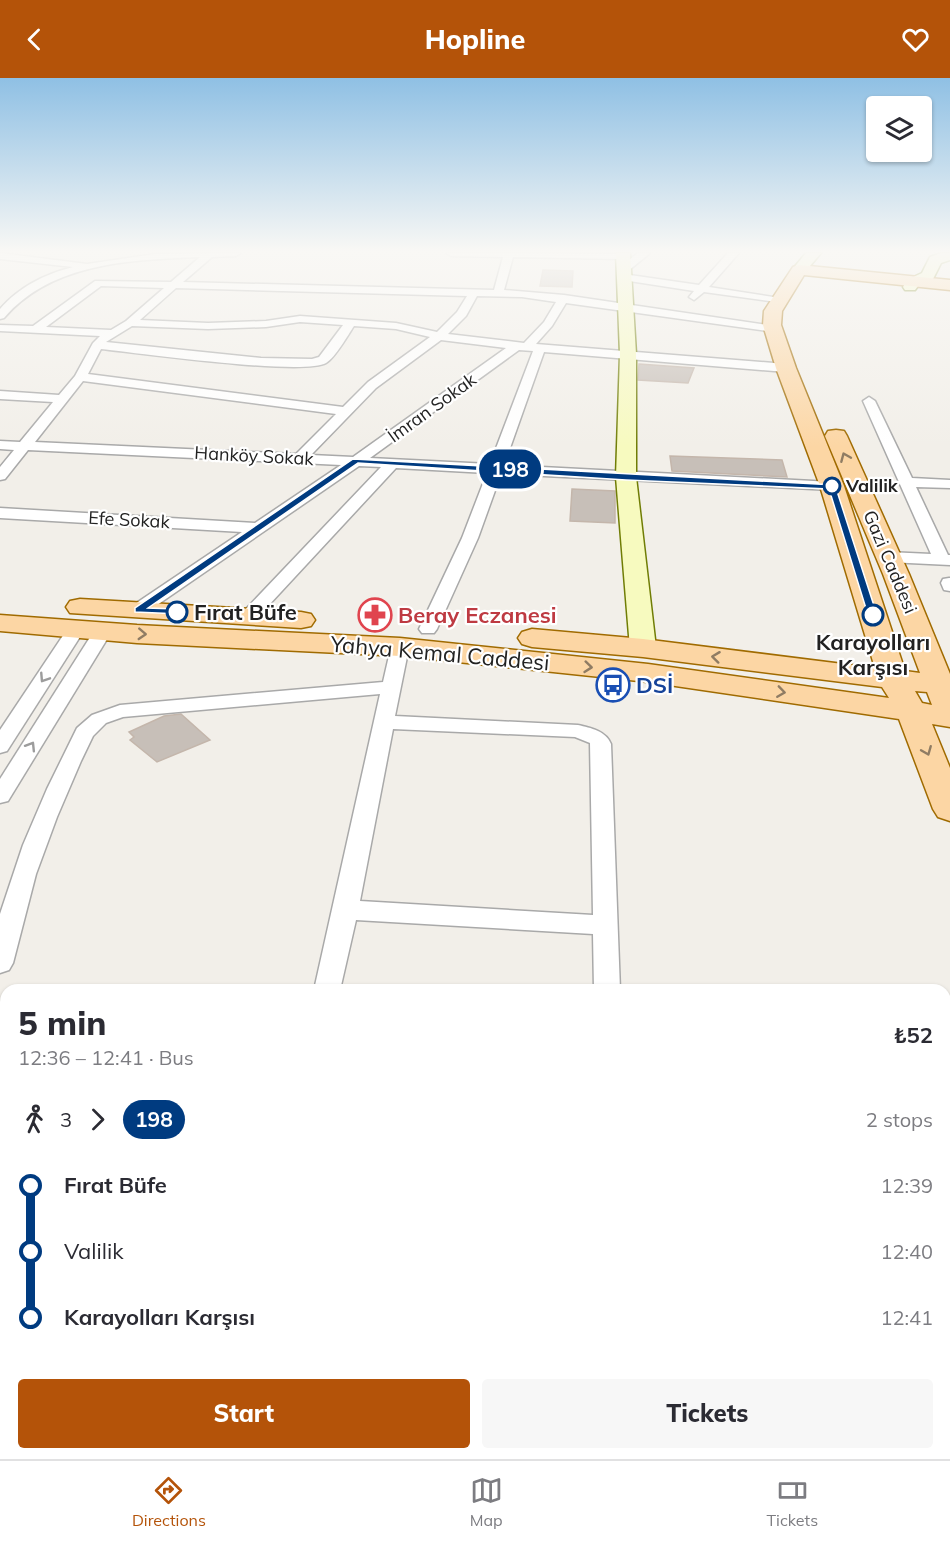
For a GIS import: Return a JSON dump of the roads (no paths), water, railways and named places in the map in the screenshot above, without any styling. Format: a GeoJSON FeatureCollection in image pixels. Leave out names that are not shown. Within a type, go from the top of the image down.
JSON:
{"type":"FeatureCollection","features":[{"type":"Feature","properties":{"kind":"main road","name":"Gazi Caddesi"},"geometry":{"type":"LineString","coordinates":[[773,317],[774,329],[786,368],[832,486],[893,679],[910,711],[950,809]]}},
{"type":"Feature","properties":{"kind":"main road","name":"Gazi Caddesi"},"geometry":{"type":"LineString","coordinates":[[793,317],[792,334],[946,698]]}},
{"type":"Feature","properties":{"kind":"main road","name":"Yahya Kemal Caddesi"},"geometry":{"type":"LineString","coordinates":[[0,603],[249,616],[643,648],[893,679],[946,698]]}},
{"type":"Feature","properties":{"kind":"main road","name":"Yahya Kemal Caddesi"},"geometry":{"type":"LineString","coordinates":[[0,623],[400,647],[648,673],[950,717]]}},
{"type":"Feature","properties":{"kind":"street"},"geometry":{"type":"LineString","coordinates":[[36,329],[52,317]]}},
{"type":"Feature","properties":{"kind":"street"},"geometry":{"type":"LineString","coordinates":[[0,476],[80,377],[97,345],[111,333],[136,317]]}},
{"type":"Feature","properties":{"kind":"street"},"geometry":{"type":"LineString","coordinates":[[300,458],[372,385],[439,336],[458,317]]}},
{"type":"Feature","properties":{"kind":"street"},"geometry":{"type":"LineString","coordinates":[[429,629],[470,538],[496,468],[528,347],[552,317]]}},
{"type":"Feature","properties":{"kind":"street"},"geometry":{"type":"LineString","coordinates":[[625,317],[626,477],[643,648]]}},
{"type":"Feature","properties":{"kind":"street"},"geometry":{"type":"LineString","coordinates":[[693,317],[774,329]]}},
{"type":"Feature","properties":{"kind":"street"},"geometry":{"type":"LineString","coordinates":[[130,323],[208,326],[266,324],[300,319],[351,322],[396,326],[439,336],[528,347],[786,368]]}},
{"type":"Feature","properties":{"kind":"street"},"geometry":{"type":"LineString","coordinates":[[97,345],[251,362],[312,363],[323,360],[351,322]]}},
{"type":"Feature","properties":{"kind":"street"},"geometry":{"type":"LineString","coordinates":[[0,327],[111,333]]}},
{"type":"Feature","properties":{"kind":"street","name":"İmran Sokak"},"geometry":{"type":"LineString","coordinates":[[138,610],[528,347]]}},
{"type":"Feature","properties":{"kind":"street"},"geometry":{"type":"LineString","coordinates":[[80,377],[345,411]]}},
{"type":"Feature","properties":{"kind":"street"},"geometry":{"type":"LineString","coordinates":[[0,395],[62,399]]}},
{"type":"Feature","properties":{"kind":"street"},"geometry":{"type":"LineString","coordinates":[[869,401],[906,482],[946,560]]}},
{"type":"Feature","properties":{"kind":"street","name":"Hanköy Sokak"},"geometry":{"type":"LineString","coordinates":[[0,445],[832,486]]}},
{"type":"Feature","properties":{"kind":"street"},"geometry":{"type":"LineString","coordinates":[[249,616],[393,463]]}},
{"type":"Feature","properties":{"kind":"street"},"geometry":{"type":"LineString","coordinates":[[906,482],[950,484]]}},
{"type":"Feature","properties":{"kind":"street","name":"Efe Sokak"},"geometry":{"type":"LineString","coordinates":[[0,513],[259,528]]}},
{"type":"Feature","properties":{"kind":"street"},"geometry":{"type":"LineString","coordinates":[[888,557],[946,560]]}},
{"type":"Feature","properties":{"kind":"street"},"geometry":{"type":"LineString","coordinates":[[0,746],[89,630]]}},
{"type":"Feature","properties":{"kind":"street"},"geometry":{"type":"LineString","coordinates":[[0,796],[89,630]]}},
{"type":"Feature","properties":{"kind":"street"},"geometry":{"type":"LineString","coordinates":[[329,984],[348,910],[383,722],[400,647]]}},
{"type":"Feature","properties":{"kind":"street"},"geometry":{"type":"LineString","coordinates":[[0,963],[16,896],[41,826],[84,733],[93,723],[120,711],[391,687]]}},
{"type":"Feature","properties":{"kind":"street"},"geometry":{"type":"LineString","coordinates":[[383,722],[585,732],[599,739],[602,744],[607,984]]}},
{"type":"Feature","properties":{"kind":"street"},"geometry":{"type":"LineString","coordinates":[[348,910],[605,925]]}},
{"type":"Feature","properties":{"kind":"place","name":"Valilik"},"geometry":{"type":"Point","coordinates":[832,486]}},
{"type":"Feature","properties":{"kind":"place","name":"Fırat Büfe"},"geometry":{"type":"Point","coordinates":[177,612]}},
{"type":"Feature","properties":{"kind":"place","name":"Beray Eczanesi"},"geometry":{"type":"Point","coordinates":[375,615]}},
{"type":"Feature","properties":{"kind":"place","name":"Karayolları Karşısı"},"geometry":{"type":"Point","coordinates":[873,615]}},
{"type":"Feature","properties":{"kind":"place","name":"DSİ"},"geometry":{"type":"Point","coordinates":[613,685]}}]}
